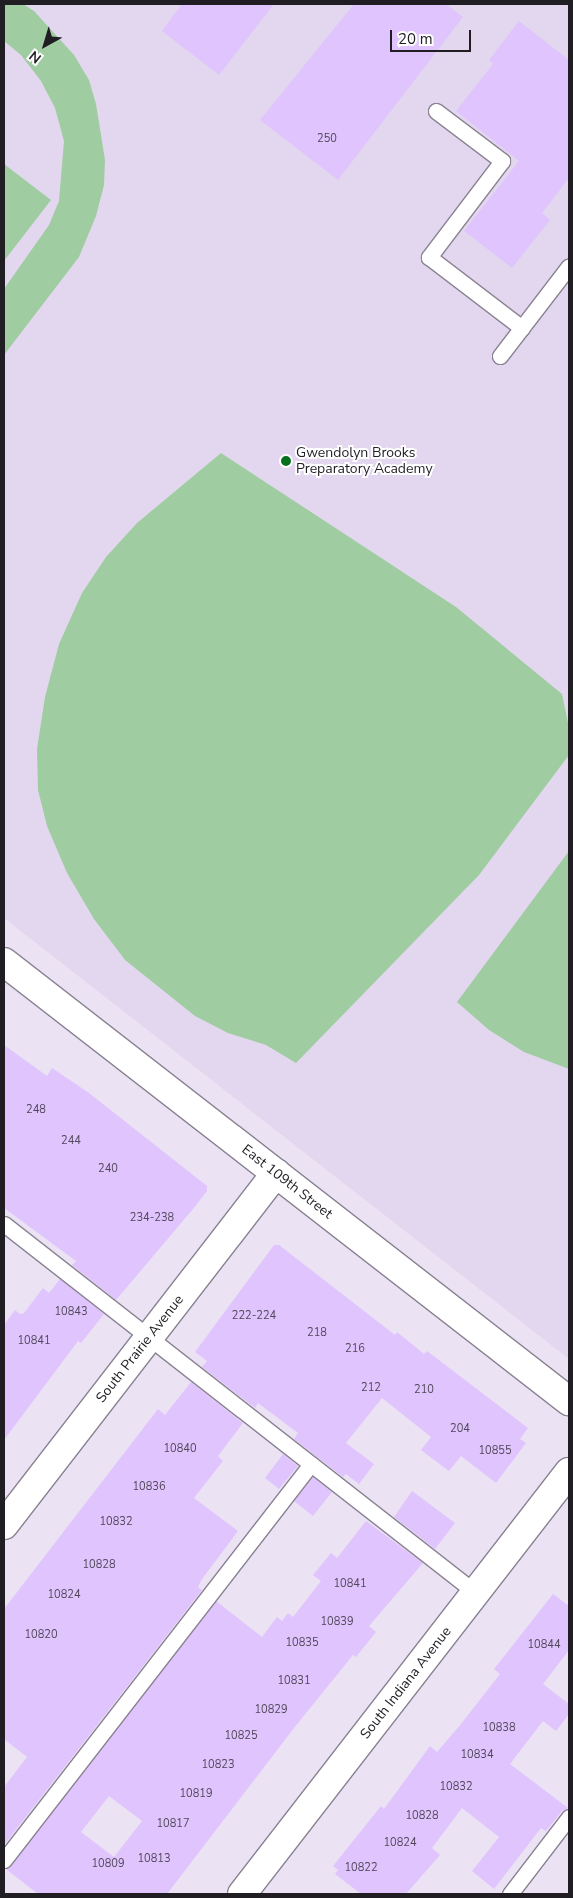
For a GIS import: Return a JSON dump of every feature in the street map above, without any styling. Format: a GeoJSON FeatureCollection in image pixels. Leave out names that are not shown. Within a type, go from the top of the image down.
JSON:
{"type":"FeatureCollection","features":[{"type":"Feature","properties":{"kind":"street","name":"East 109th Street"},"geometry":{"type":"LineString","coordinates":[[4,962],[569,1401]]}},
{"type":"Feature","properties":{"kind":"street","name":"South Prairie Avenue"},"geometry":{"type":"LineString","coordinates":[[4,1525],[276,1173]]}},
{"type":"Feature","properties":{"kind":"street","name":"South Indiana Avenue"},"geometry":{"type":"LineString","coordinates":[[242,1894],[569,1472]]}},
{"type":"Feature","properties":{"kind":"lane"},"geometry":{"type":"LineString","coordinates":[[436,111],[502,161],[429,257],[522,328]]}},
{"type":"Feature","properties":{"kind":"lane"},"geometry":{"type":"LineString","coordinates":[[500,356],[569,266]]}},
{"type":"Feature","properties":{"kind":"lane"},"geometry":{"type":"LineString","coordinates":[[4,1224],[476,1593]]}},
{"type":"Feature","properties":{"kind":"lane"},"geometry":{"type":"LineString","coordinates":[[4,1860],[311,1464]]}},
{"type":"Feature","properties":{"kind":"lane"},"geometry":{"type":"LineString","coordinates":[[510,1894],[569,1817]]}},
{"type":"Feature","properties":{"kind":"shaded area","name":"Gwendolyn Brooks Preparatory Academy"},"geometry":{"type":"Polygon","coordinates":[[[4,4],[569,4],[569,1359],[4,918],[4,4]]]}},
{"type":"Feature","properties":{"kind":"green space"},"geometry":{"type":"Polygon","coordinates":[[[4,4],[23,4],[34,11],[74,55],[89,80],[96,104],[105,160],[104,185],[96,216],[79,257],[4,355],[4,289],[49,225],[59,201],[64,141],[55,108],[41,81],[21,55],[4,41],[4,4]]]}},
{"type":"Feature","properties":{"kind":"green space"},"geometry":{"type":"Polygon","coordinates":[[[4,164],[51,200],[4,261],[4,164]]]}},
{"type":"Feature","properties":{"kind":"green space"},"geometry":{"type":"Polygon","coordinates":[[[221,453],[456,607],[562,694],[569,728],[569,755],[479,875],[296,1063],[266,1045],[228,1033],[195,1016],[125,960],[94,919],[67,873],[47,826],[38,790],[37,749],[45,697],[59,644],[82,593],[106,557],[137,523],[221,453]]]}},
{"type":"Feature","properties":{"kind":"green space"},"geometry":{"type":"Polygon","coordinates":[[[569,851],[569,1069],[524,1052],[489,1030],[457,1002],[569,851]]]}},
{"type":"Feature","properties":{"kind":"building"},"geometry":{"type":"Polygon","coordinates":[[[182,4],[274,4],[219,75],[162,31],[182,4]]]}},
{"type":"Feature","properties":{"kind":"building"},"geometry":{"type":"Polygon","coordinates":[[[354,4],[446,4],[463,17],[338,180],[260,120],[354,4]]]}},
{"type":"Feature","properties":{"kind":"building"},"geometry":{"type":"Polygon","coordinates":[[[519,21],[569,60],[569,178],[542,213],[550,220],[512,268],[464,231],[519,161],[456,111],[493,64],[489,60],[519,21]]]}},
{"type":"Feature","properties":{"kind":"building"},"geometry":{"type":"Polygon","coordinates":[[[4,1045],[47,1076],[52,1068],[89,1093],[207,1186],[207,1191],[193,1209],[116,1300],[72,1265],[76,1261],[4,1208],[4,1045]]]}},
{"type":"Feature","properties":{"kind":"building"},"geometry":{"type":"Polygon","coordinates":[[[274,1245],[279,1245],[395,1335],[397,1332],[424,1354],[427,1351],[528,1428],[520,1439],[526,1443],[496,1483],[461,1456],[449,1471],[421,1450],[431,1437],[382,1398],[346,1443],[374,1464],[359,1484],[346,1474],[343,1477],[294,1439],[298,1433],[258,1403],[255,1408],[202,1367],[207,1361],[195,1352],[274,1245]]]}},
{"type":"Feature","properties":{"kind":"building"},"geometry":{"type":"Polygon","coordinates":[[[60,1279],[104,1314],[81,1343],[78,1341],[4,1440],[4,1325],[15,1310],[20,1314],[24,1313],[43,1288],[49,1293],[60,1279]]]}},
{"type":"Feature","properties":{"kind":"building"},"geometry":{"type":"Polygon","coordinates":[[[191,1382],[243,1423],[218,1456],[223,1461],[194,1498],[238,1531],[202,1579],[198,1587],[202,1590],[4,1845],[4,1787],[27,1757],[4,1739],[4,1609],[158,1409],[165,1415],[191,1382]]]}},
{"type":"Feature","properties":{"kind":"building"},"geometry":{"type":"Polygon","coordinates":[[[283,1454],[298,1466],[279,1489],[265,1478],[283,1454]]]}},
{"type":"Feature","properties":{"kind":"building"},"geometry":{"type":"Polygon","coordinates":[[[313,1477],[332,1492],[313,1516],[294,1501],[313,1477]]]}},
{"type":"Feature","properties":{"kind":"building"},"geometry":{"type":"Polygon","coordinates":[[[412,1491],[455,1523],[435,1549],[394,1517],[412,1491]]]}},
{"type":"Feature","properties":{"kind":"building"},"geometry":{"type":"Polygon","coordinates":[[[366,1521],[423,1563],[369,1626],[376,1632],[356,1657],[353,1655],[294,1728],[167,1894],[38,1894],[6,1869],[216,1601],[262,1637],[277,1617],[282,1621],[288,1613],[293,1617],[321,1581],[313,1575],[331,1553],[337,1558],[366,1521]],[[109,1796],[81,1832],[114,1857],[142,1821],[109,1796]]]}},
{"type":"Feature","properties":{"kind":"building"},"geometry":{"type":"Polygon","coordinates":[[[553,1594],[569,1606],[569,1650],[543,1684],[569,1704],[569,1714],[556,1731],[543,1721],[510,1764],[568,1808],[562,1811],[546,1831],[541,1828],[494,1889],[472,1871],[499,1837],[462,1808],[432,1848],[440,1855],[406,1894],[361,1894],[335,1874],[338,1870],[333,1866],[381,1806],[384,1809],[430,1746],[437,1752],[461,1724],[500,1674],[494,1669],[553,1594]]]}},
{"type":"Feature","properties":{"kind":"place","name":"Gwendolyn Brooks Preparatory Academy"},"geometry":{"type":"Point","coordinates":[286,461]}}]}
